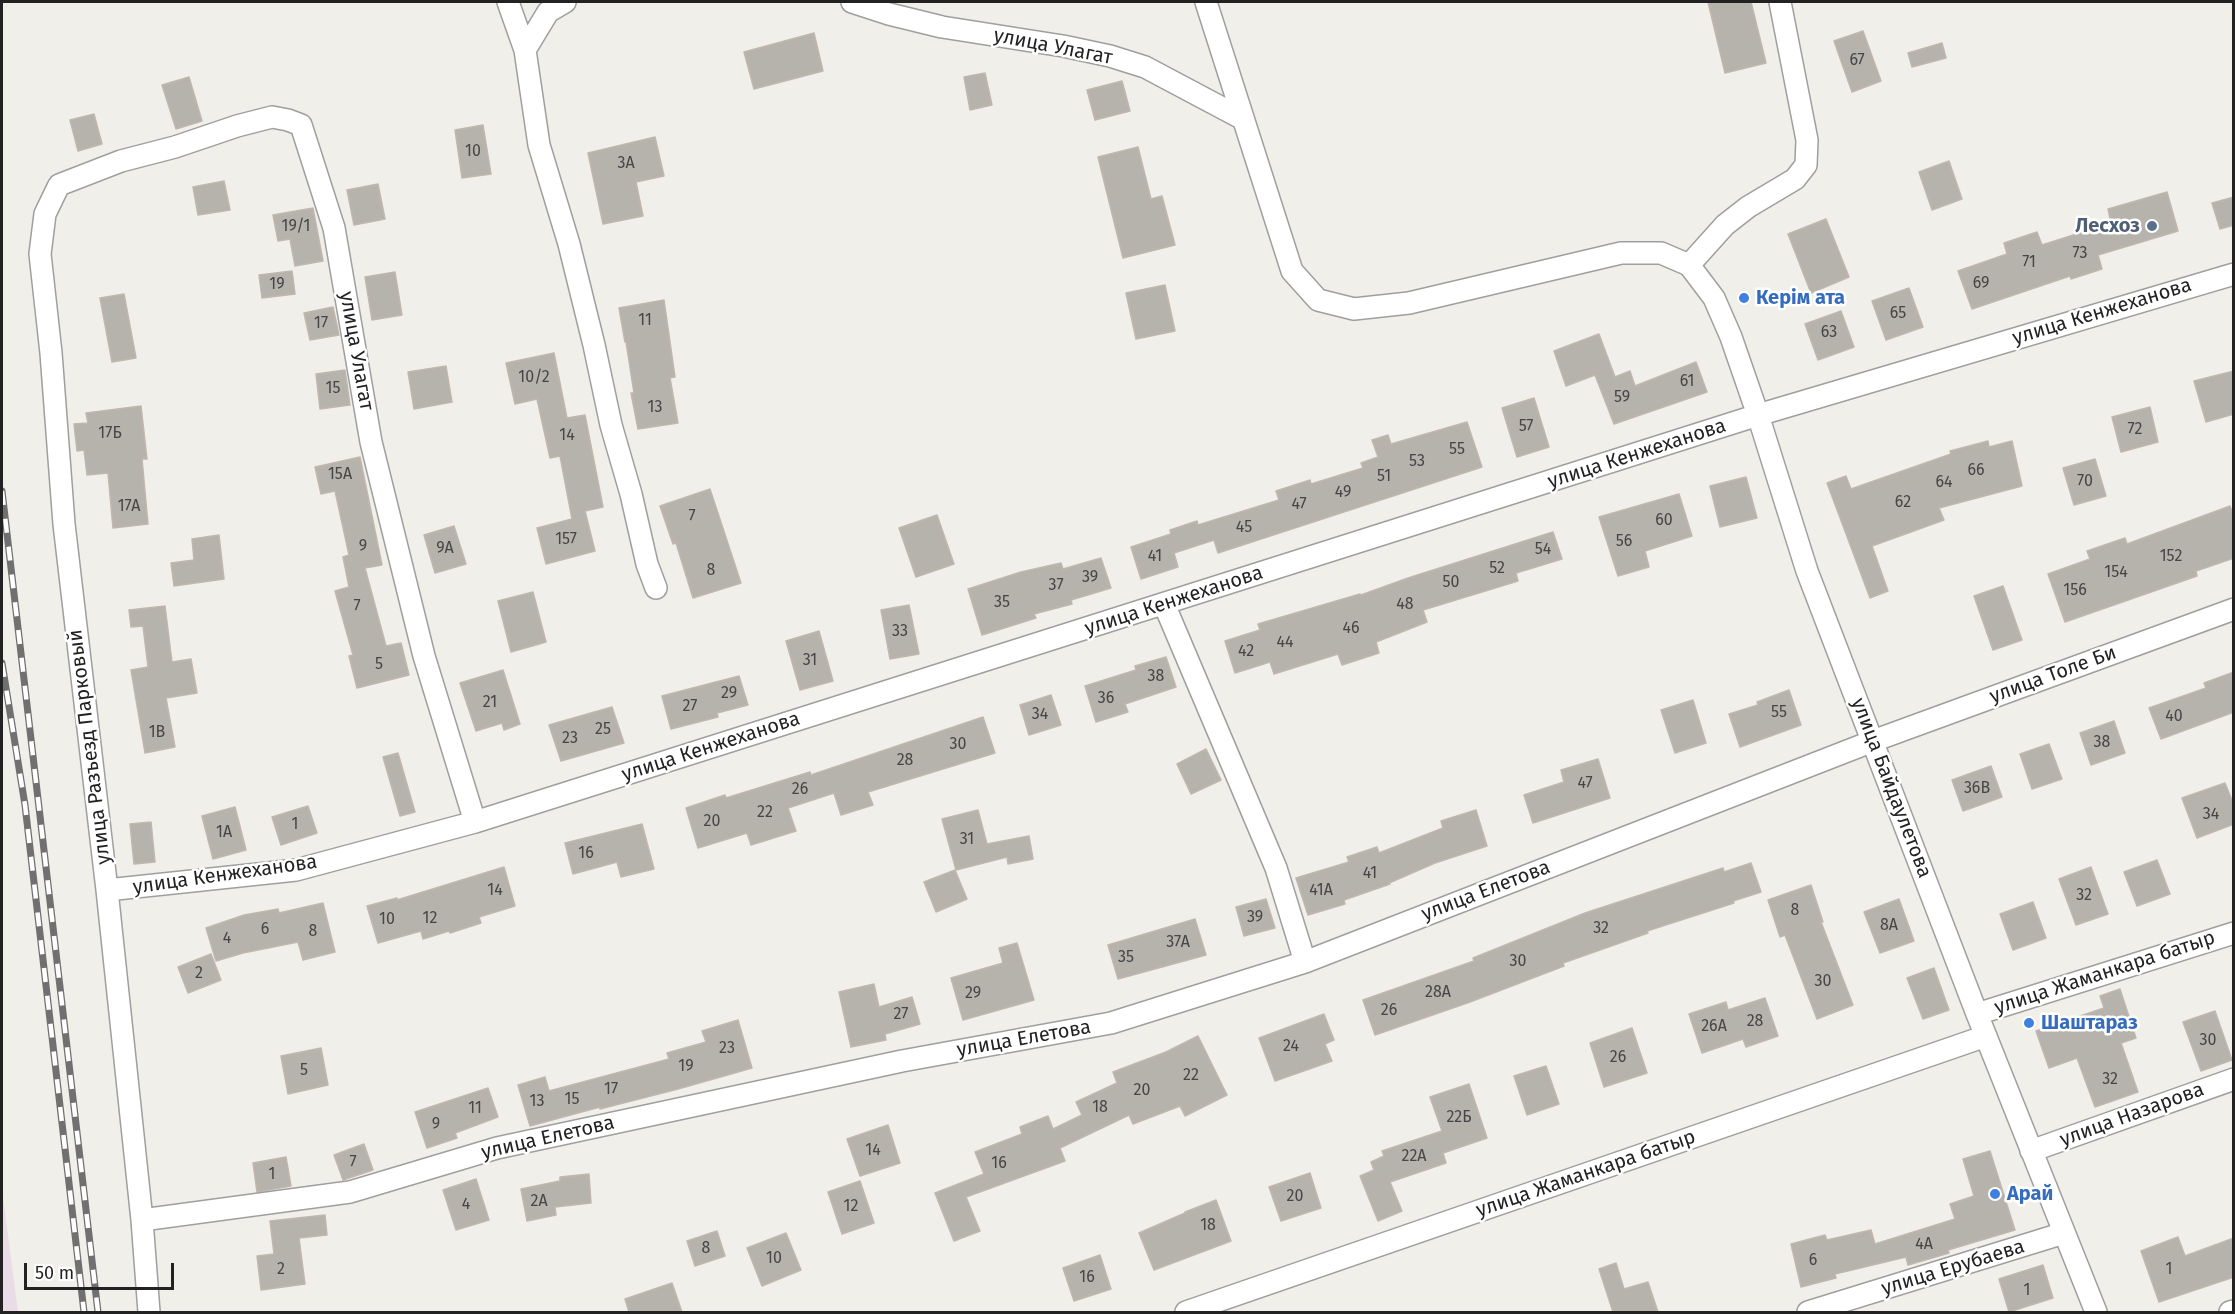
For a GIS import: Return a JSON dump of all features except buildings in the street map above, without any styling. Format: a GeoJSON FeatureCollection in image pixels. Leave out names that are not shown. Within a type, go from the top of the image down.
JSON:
{"type":"FeatureCollection","features":[{"type":"Feature","properties":{"kind":"street"},"geometry":{"type":"LineString","coordinates":[[508,2],[525,50],[539,145],[569,244],[611,425],[631,494],[647,564],[656,588]]}},
{"type":"Feature","properties":{"kind":"street"},"geometry":{"type":"LineString","coordinates":[[525,50],[548,12],[565,2]]}},
{"type":"Feature","properties":{"kind":"street","name":"улица Улагат"},"geometry":{"type":"LineString","coordinates":[[852,2],[942,27],[1063,46],[1110,56],[1145,67],[1243,119]]}},
{"type":"Feature","properties":{"kind":"street"},"geometry":{"type":"LineString","coordinates":[[1206,2],[1292,271],[1318,300],[1354,309],[1409,303],[1621,253],[1661,254],[1689,265],[1725,225],[1748,207],[1795,179],[1806,165],[1807,140],[1780,2]]}},
{"type":"Feature","properties":{"kind":"street","name":"улица Улагат"},"geometry":{"type":"LineString","coordinates":[[59,185],[121,161],[272,117],[301,125],[334,228],[371,442],[424,656],[475,822]]}},
{"type":"Feature","properties":{"kind":"street","name":"улица Разъезд Парковый"},"geometry":{"type":"LineString","coordinates":[[59,185],[45,214],[40,254],[51,353],[64,524],[107,890],[142,1220],[149,1312]]}},
{"type":"Feature","properties":{"kind":"street","name":"улица Байдаулетова"},"geometry":{"type":"LineString","coordinates":[[1689,265],[1713,298],[1731,337],[1807,572],[1977,1014],[2096,1312]]}},
{"type":"Feature","properties":{"kind":"street","name":"улица Кенжеханова"},"geometry":{"type":"LineString","coordinates":[[107,890],[296,870],[475,822],[1758,415],[2234,274]]}},
{"type":"Feature","properties":{"kind":"street"},"geometry":{"type":"LineString","coordinates":[[1164,604],[1276,868],[1305,962]]}},
{"type":"Feature","properties":{"kind":"street","name":"улица Толе Би"},"geometry":{"type":"LineString","coordinates":[[1873,741],[2234,609]]}},
{"type":"Feature","properties":{"kind":"street","name":"улица Елетова"},"geometry":{"type":"LineString","coordinates":[[142,1220],[350,1192],[497,1148],[902,1061],[1111,1023],[1305,962],[1873,741]]}},
{"type":"Feature","properties":{"kind":"street","name":"улица Жаманкара батыр"},"geometry":{"type":"LineString","coordinates":[[1977,1014],[2234,933]]}},
{"type":"Feature","properties":{"kind":"street","name":"улица Жаманкара батыр"},"geometry":{"type":"LineString","coordinates":[[1186,1312],[1986,1036]]}},
{"type":"Feature","properties":{"kind":"street","name":"улица Назарова"},"geometry":{"type":"LineString","coordinates":[[2031,1150],[2234,1079]]}},
{"type":"Feature","properties":{"kind":"street","name":"улица Ерубаева"},"geometry":{"type":"LineString","coordinates":[[1808,1312],[2064,1233]]}},
{"type":"Feature","properties":{"kind":"shaded area"},"geometry":{"type":"Polygon","coordinates":[[[2,1189],[18,1312],[2,1312],[2,1189]]]}},
{"type":"Feature","properties":{"kind":"railway"},"geometry":{"type":"LineString","coordinates":[[2,491],[98,1312]]}},
{"type":"Feature","properties":{"kind":"railway"},"geometry":{"type":"LineString","coordinates":[[2,663],[25,805],[84,1312]]}},
{"type":"Feature","properties":{"kind":"place","name":"Лесхоз"},"geometry":{"type":"Point","coordinates":[2152,226]}},
{"type":"Feature","properties":{"kind":"place","name":"Керім ата"},"geometry":{"type":"Point","coordinates":[1744,298]}},
{"type":"Feature","properties":{"kind":"place","name":"Шаштараз"},"geometry":{"type":"Point","coordinates":[2029,1023]}},
{"type":"Feature","properties":{"kind":"place","name":"Арай"},"geometry":{"type":"Point","coordinates":[1995,1194]}}]}
